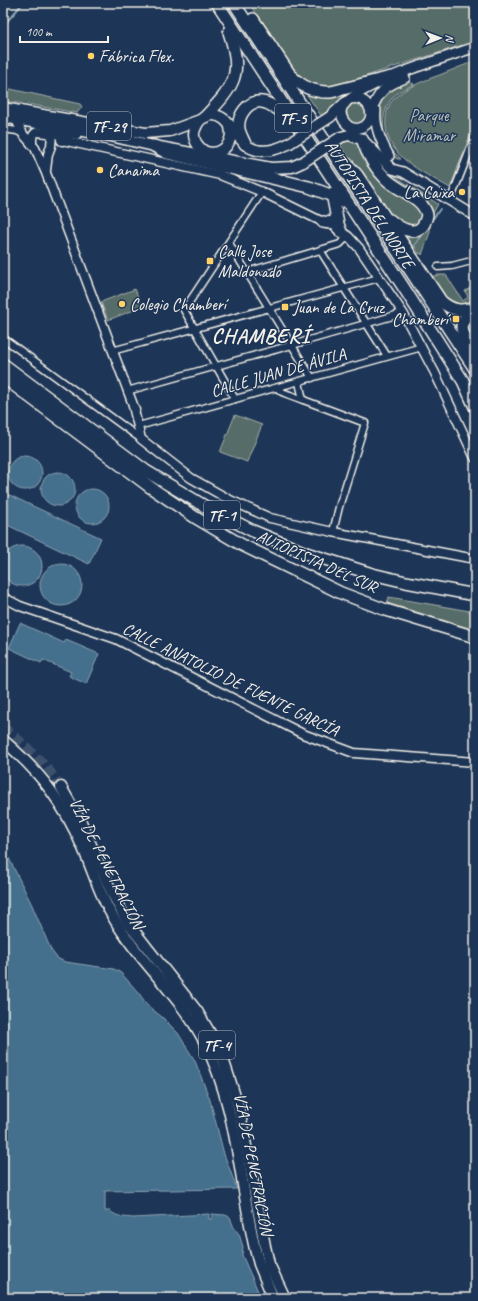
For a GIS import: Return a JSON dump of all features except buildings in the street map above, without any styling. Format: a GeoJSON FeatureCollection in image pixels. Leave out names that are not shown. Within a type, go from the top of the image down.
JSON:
{"type":"FeatureCollection","features":[{"type":"Feature","properties":{"kind":"highway"},"geometry":{"type":"LineString","coordinates":[[216,3],[216,13],[282,112],[329,185],[336,199],[359,229],[369,234]]}},
{"type":"Feature","properties":{"kind":"highway","name":"AUTOPISTA DEL NORTE"},"geometry":{"type":"LineString","coordinates":[[216,3],[369,234],[463,381],[475,407]]}},
{"type":"Feature","properties":{"kind":"highway"},"geometry":{"type":"LineString","coordinates":[[234,3],[248,12],[291,76],[296,82],[306,88],[331,92],[391,77]]}},
{"type":"Feature","properties":{"kind":"highway","name":"AUTOPISTA DEL NORTE"},"geometry":{"type":"LineString","coordinates":[[234,3],[475,369]]}},
{"type":"Feature","properties":{"kind":"highway"},"geometry":{"type":"LineString","coordinates":[[203,118],[228,90],[235,74],[235,51],[229,32]]}},
{"type":"Feature","properties":{"kind":"highway"},"geometry":{"type":"LineString","coordinates":[[245,144],[239,129],[239,122],[240,116],[249,106],[254,103],[264,102],[271,104],[282,112]]}},
{"type":"Feature","properties":{"kind":"highway"},"geometry":{"type":"LineString","coordinates":[[323,137],[357,175],[441,301],[446,306],[460,311],[475,308]]}},
{"type":"Feature","properties":{"kind":"highway"},"geometry":{"type":"LineString","coordinates":[[362,139],[367,154],[379,172],[387,180],[423,205],[427,215],[423,225],[419,229],[409,231],[398,226],[382,213]]}},
{"type":"Feature","properties":{"kind":"highway"},"geometry":{"type":"LineString","coordinates":[[154,146],[167,153],[309,187],[336,199]]}},
{"type":"Feature","properties":{"kind":"highway"},"geometry":{"type":"LineString","coordinates":[[336,199],[336,219],[345,234]]}},
{"type":"Feature","properties":{"kind":"highway"},"geometry":{"type":"LineString","coordinates":[[323,222],[332,223],[336,219]]}},
{"type":"Feature","properties":{"kind":"highway"},"geometry":{"type":"LineString","coordinates":[[398,251],[424,276]]}},
{"type":"Feature","properties":{"kind":"highway"},"geometry":{"type":"LineString","coordinates":[[475,308],[466,316],[462,327],[462,333],[475,352]]}},
{"type":"Feature","properties":{"kind":"highway","name":"AUTOPISTA DEL SUR"},"geometry":{"type":"LineString","coordinates":[[3,364],[146,471],[193,499],[253,531],[306,553],[372,574],[475,595]]}},
{"type":"Feature","properties":{"kind":"highway","name":"AUTOPISTA DEL SUR"},"geometry":{"type":"LineString","coordinates":[[3,377],[150,487],[196,518],[242,545],[341,593],[386,610],[475,637]]}},
{"type":"Feature","properties":{"kind":"main road"},"geometry":{"type":"LineString","coordinates":[[475,47],[391,77],[359,93],[348,101],[342,109],[342,117],[345,122],[353,128],[392,169],[403,172],[475,216]]}},
{"type":"Feature","properties":{"kind":"main road"},"geometry":{"type":"LineString","coordinates":[[353,128],[361,127],[367,123],[378,94],[394,82],[475,53]]}},
{"type":"Feature","properties":{"kind":"main road"},"geometry":{"type":"LineString","coordinates":[[383,90],[378,102],[375,117],[380,138],[389,156]]}},
{"type":"Feature","properties":{"kind":"main road"},"geometry":{"type":"LineString","coordinates":[[348,101],[358,98],[362,99],[368,104],[378,142],[382,150],[398,165],[403,172]]}},
{"type":"Feature","properties":{"kind":"main road","name":"TF-29"},"geometry":{"type":"LineString","coordinates":[[3,117],[16,115],[145,133],[170,131],[212,115],[224,119],[245,144],[264,151],[280,148],[288,144],[330,117],[348,101]]}},
{"type":"Feature","properties":{"kind":"main road","name":"TF-29"},"geometry":{"type":"LineString","coordinates":[[3,108],[16,115],[154,146],[271,168],[292,167],[303,162],[353,128]]}},
{"type":"Feature","properties":{"kind":"main road"},"geometry":{"type":"LineString","coordinates":[[203,118],[196,126],[194,136],[198,145],[204,151]]}},
{"type":"Feature","properties":{"kind":"main road"},"geometry":{"type":"LineString","coordinates":[[216,152],[224,149],[228,145],[231,132],[230,127]]}},
{"type":"Feature","properties":{"kind":"main road"},"geometry":{"type":"LineString","coordinates":[[62,140],[64,135],[68,132],[93,138],[106,135]]}},
{"type":"Feature","properties":{"kind":"main road"},"geometry":{"type":"LineString","coordinates":[[341,137],[349,135],[362,139]]}},
{"type":"Feature","properties":{"kind":"main road","name":"TF-29"},"geometry":{"type":"LineString","coordinates":[[154,146],[169,144],[216,152]]}},
{"type":"Feature","properties":{"kind":"main road"},"geometry":{"type":"LineString","coordinates":[[216,152],[222,154],[230,160]]}},
{"type":"Feature","properties":{"kind":"main road","name":"VÍA DE PENETRACIÓN"},"geometry":{"type":"LineString","coordinates":[[3,740],[38,773],[55,796],[64,809],[127,922],[197,1011],[208,1028],[220,1053],[239,1109],[260,1248],[259,1264],[273,1298]]}},
{"type":"Feature","properties":{"kind":"main road","name":"VÍA DE PENETRACIÓN"},"geometry":{"type":"LineString","coordinates":[[61,787],[81,822],[99,874]]}},
{"type":"Feature","properties":{"kind":"main road","name":"VÍA DE PENETRACIÓN"},"geometry":{"type":"LineString","coordinates":[[260,1248],[284,1298]]}},
{"type":"Feature","properties":{"kind":"street"},"geometry":{"type":"LineString","coordinates":[[3,103],[11,105],[23,134],[33,146],[46,173],[139,422],[144,441]]}},
{"type":"Feature","properties":{"kind":"street"},"geometry":{"type":"LineString","coordinates":[[3,129],[17,131],[23,134]]}},
{"type":"Feature","properties":{"kind":"street"},"geometry":{"type":"LineString","coordinates":[[33,146],[32,138],[36,132],[52,134],[60,136],[62,140],[220,175],[262,192],[345,234],[359,248],[403,313],[422,347],[475,458]]}},
{"type":"Feature","properties":{"kind":"street"},"geometry":{"type":"LineString","coordinates":[[46,173],[52,134]]}},
{"type":"Feature","properties":{"kind":"street"},"geometry":{"type":"LineString","coordinates":[[450,201],[475,137]]}},
{"type":"Feature","properties":{"kind":"street"},"geometry":{"type":"LineString","coordinates":[[33,146],[46,149],[62,140]]}},
{"type":"Feature","properties":{"kind":"street"},"geometry":{"type":"LineString","coordinates":[[235,399],[184,310],[262,192]]}},
{"type":"Feature","properties":{"kind":"street"},"geometry":{"type":"LineString","coordinates":[[247,272],[340,244],[345,234]]}},
{"type":"Feature","properties":{"kind":"street"},"geometry":{"type":"LineString","coordinates":[[229,243],[312,378]]}},
{"type":"Feature","properties":{"kind":"street"},"geometry":{"type":"LineString","coordinates":[[320,250],[387,356]]}},
{"type":"Feature","properties":{"kind":"street"},"geometry":{"type":"LineString","coordinates":[[438,267],[452,266],[475,260]]}},
{"type":"Feature","properties":{"kind":"street"},"geometry":{"type":"LineString","coordinates":[[112,351],[379,278]]}},
{"type":"Feature","properties":{"kind":"street"},"geometry":{"type":"LineString","coordinates":[[127,391],[403,313]]}},
{"type":"Feature","properties":{"kind":"street"},"geometry":{"type":"LineString","coordinates":[[3,338],[144,441],[191,478],[230,500],[270,518],[333,532],[475,559]]}},
{"type":"Feature","properties":{"kind":"street","name":"CALLE JUAN DE ÁVILA"},"geometry":{"type":"LineString","coordinates":[[125,427],[134,422],[235,399],[422,347]]}},
{"type":"Feature","properties":{"kind":"street"},"geometry":{"type":"LineString","coordinates":[[299,382],[303,400]]}},
{"type":"Feature","properties":{"kind":"street"},"geometry":{"type":"LineString","coordinates":[[277,388],[282,392],[366,423],[339,507],[333,532]]}},
{"type":"Feature","properties":{"kind":"street","name":"CALLE ANATOLIO DE FUENTE GARCÍA"},"geometry":{"type":"LineString","coordinates":[[3,597],[20,606],[116,639],[303,734],[354,753],[475,762]]}},
{"type":"Feature","properties":{"kind":"green space"},"geometry":{"type":"Polygon","coordinates":[[[249,3],[457,3],[475,8],[475,41],[344,83],[329,86],[317,85],[305,80],[294,70],[249,3]]]}},
{"type":"Feature","properties":{"kind":"green space","name":"Parque Miramar"},"geometry":{"type":"Polygon","coordinates":[[[475,61],[475,122],[450,188],[417,169],[397,152],[390,142],[386,130],[386,117],[390,104],[405,90],[426,80],[475,61]]]}},
{"type":"Feature","properties":{"kind":"green space"},"geometry":{"type":"Polygon","coordinates":[[[406,81],[414,84],[399,92],[390,100],[385,114],[383,128],[387,142],[391,149],[401,159],[397,159],[382,139],[378,113],[380,101],[383,96],[391,89],[406,81]]]}},
{"type":"Feature","properties":{"kind":"green space"},"geometry":{"type":"Polygon","coordinates":[[[3,88],[80,104],[82,107],[77,113],[9,102],[3,99],[3,88]]]}},
{"type":"Feature","properties":{"kind":"green space"},"geometry":{"type":"Polygon","coordinates":[[[303,89],[353,91],[342,97],[336,106],[322,117],[303,89]]]}},
{"type":"Feature","properties":{"kind":"green space"},"geometry":{"type":"Polygon","coordinates":[[[356,101],[368,107],[365,121],[358,124],[350,122],[346,115],[346,110],[348,107],[356,101]]]}},
{"type":"Feature","properties":{"kind":"green space"},"geometry":{"type":"Polygon","coordinates":[[[349,139],[356,141],[416,203],[422,216],[419,222],[409,225],[398,220],[374,195],[339,143],[349,139]]]}},
{"type":"Feature","properties":{"kind":"green space"},"geometry":{"type":"Polygon","coordinates":[[[380,164],[387,171],[438,204],[430,219],[430,232],[422,255],[421,253],[419,254],[415,247],[413,249],[398,230],[407,234],[429,221],[380,164]]]}},
{"type":"Feature","properties":{"kind":"green space"},"geometry":{"type":"Polygon","coordinates":[[[446,275],[463,301],[468,297],[465,291],[474,286],[475,302],[468,306],[447,303],[430,277],[446,275]]]}},
{"type":"Feature","properties":{"kind":"green space","name":"Colegio Chamberí"},"geometry":{"type":"Polygon","coordinates":[[[135,289],[142,307],[108,320],[101,302],[135,289]]]}},
{"type":"Feature","properties":{"kind":"green space"},"geometry":{"type":"Polygon","coordinates":[[[235,415],[262,425],[247,462],[220,452],[235,415]]]}},
{"type":"Feature","properties":{"kind":"green space"},"geometry":{"type":"Polygon","coordinates":[[[389,597],[475,612],[475,630],[387,603],[389,597]]]}},
{"type":"Feature","properties":{"kind":"water"},"geometry":{"type":"Polygon","coordinates":[[[25,456],[37,461],[42,473],[37,485],[25,490],[13,485],[8,473],[13,461],[25,456]]]}},
{"type":"Feature","properties":{"kind":"water"},"geometry":{"type":"Polygon","coordinates":[[[58,472],[70,477],[75,489],[70,501],[58,506],[46,501],[41,489],[46,477],[58,472]]]}},
{"type":"Feature","properties":{"kind":"water"},"geometry":{"type":"Polygon","coordinates":[[[92,489],[104,494],[109,506],[104,518],[92,523],[80,518],[75,506],[80,494],[92,489]]]}},
{"type":"Feature","properties":{"kind":"water"},"geometry":{"type":"Polygon","coordinates":[[[3,492],[101,538],[89,564],[3,523],[3,492]]]}},
{"type":"Feature","properties":{"kind":"water"},"geometry":{"type":"Polygon","coordinates":[[[26,546],[33,549],[39,555],[42,566],[41,574],[33,583],[26,586],[18,586],[11,583],[3,574],[2,562],[5,555],[14,547],[26,546]]]}},
{"type":"Feature","properties":{"kind":"water"},"geometry":{"type":"Polygon","coordinates":[[[61,564],[76,570],[82,585],[76,600],[61,606],[46,600],[40,585],[46,570],[61,564]]]}},
{"type":"Feature","properties":{"kind":"water"},"geometry":{"type":"Polygon","coordinates":[[[20,623],[64,643],[66,640],[99,654],[86,684],[69,676],[71,672],[43,660],[41,663],[9,648],[20,623]]]}},
{"type":"Feature","properties":{"kind":"water"},"geometry":{"type":"Polygon","coordinates":[[[3,846],[32,905],[51,950],[57,958],[65,962],[114,969],[121,973],[148,1006],[178,1033],[195,1061],[210,1100],[224,1154],[237,1189],[105,1191],[105,1211],[110,1211],[121,1216],[133,1218],[209,1214],[209,1219],[212,1219],[212,1214],[230,1217],[234,1228],[239,1234],[243,1247],[242,1255],[261,1298],[3,1298],[3,846]]]}},
{"type":"Feature","properties":{"kind":"waterway"},"geometry":{"type":"LineString","coordinates":[[3,26],[23,3]]}},
{"type":"Feature","properties":{"kind":"waterway"},"geometry":{"type":"LineString","coordinates":[[432,220],[440,209]]}},
{"type":"Feature","properties":{"kind":"waterway"},"geometry":{"type":"LineString","coordinates":[[412,249],[423,233]]}},
{"type":"Feature","properties":{"kind":"tunnel"},"geometry":{"type":"LineString","coordinates":[[3,727],[34,755],[61,787]]}},
{"type":"Feature","properties":{"kind":"place","name":"Fábrica Flex."},"geometry":{"type":"Point","coordinates":[91,56]}},
{"type":"Feature","properties":{"kind":"place","name":"Canaima"},"geometry":{"type":"Point","coordinates":[100,170]}},
{"type":"Feature","properties":{"kind":"place","name":"La Caixa"},"geometry":{"type":"Point","coordinates":[462,192]}},
{"type":"Feature","properties":{"kind":"place","name":"Calle Jose Maldonado"},"geometry":{"type":"Point","coordinates":[210,261]}},
{"type":"Feature","properties":{"kind":"place","name":"Colegio Chamberí"},"geometry":{"type":"Point","coordinates":[122,304]}},
{"type":"Feature","properties":{"kind":"place","name":"Juan de La Cruz"},"geometry":{"type":"Point","coordinates":[285,307]}},
{"type":"Feature","properties":{"kind":"place","name":"Chamberí"},"geometry":{"type":"Point","coordinates":[456,319]}},
{"type":"Feature","properties":{"kind":"district","name":"CHAMBERÍ"},"geometry":{"type":"Point","coordinates":[261,336]}}]}
